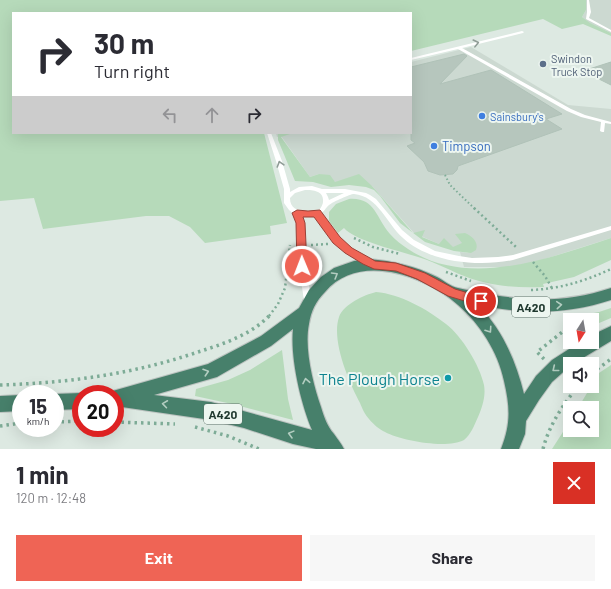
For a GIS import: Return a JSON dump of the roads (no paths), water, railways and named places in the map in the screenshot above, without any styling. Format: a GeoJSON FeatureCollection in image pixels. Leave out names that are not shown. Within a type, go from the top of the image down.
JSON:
{"type":"FeatureCollection","features":[{"type":"Feature","properties":{"kind":"highway","name":"A420"},"geometry":{"type":"LineString","coordinates":[[124,395],[211,371],[255,348],[281,331],[306,308],[319,287],[336,274],[352,267],[374,265],[396,267],[421,276],[452,292],[481,301],[530,307],[562,305],[602,298],[611,294]]}},
{"type":"Feature","properties":{"kind":"highway","name":"A420"},"geometry":{"type":"LineString","coordinates":[[452,292],[466,303],[479,317],[505,358],[513,379],[518,419],[515,438],[510,449]]}},
{"type":"Feature","properties":{"kind":"highway","name":"A420"},"geometry":{"type":"LineString","coordinates":[[306,308],[299,333],[310,401],[322,433],[332,446]]}},
{"type":"Feature","properties":{"kind":"highway","name":"A420"},"geometry":{"type":"LineString","coordinates":[[518,419],[551,372],[569,358],[611,334]]}},
{"type":"Feature","properties":{"kind":"highway","name":"A420"},"geometry":{"type":"LineString","coordinates":[[124,399],[211,411],[244,419],[332,446]]}},
{"type":"Feature","properties":{"kind":"lane"},"geometry":{"type":"LineString","coordinates":[[588,0],[589,12],[587,18],[611,31]]}},
{"type":"Feature","properties":{"kind":"lane"},"geometry":{"type":"LineString","coordinates":[[412,59],[522,32]]}},
{"type":"Feature","properties":{"kind":"lane"},"geometry":{"type":"LineString","coordinates":[[458,48],[569,110],[583,116],[611,122]]}},
{"type":"Feature","properties":{"kind":"lane"},"geometry":{"type":"LineString","coordinates":[[602,131],[603,121]]}},
{"type":"Feature","properties":{"kind":"lane"},"geometry":{"type":"LineString","coordinates":[[269,134],[279,161],[288,196],[287,203],[297,213],[308,215],[317,213],[324,208],[326,204],[349,193]]}},
{"type":"Feature","properties":{"kind":"lane"},"geometry":{"type":"LineString","coordinates":[[288,196],[292,192],[302,187],[315,188],[326,197],[326,204]]}},
{"type":"Feature","properties":{"kind":"lane"},"geometry":{"type":"LineString","coordinates":[[320,191],[363,194],[372,199],[401,234],[416,245],[449,258],[475,260],[508,259],[576,240],[611,228]]}},
{"type":"Feature","properties":{"kind":"lane"},"geometry":{"type":"LineString","coordinates":[[297,213],[300,223],[306,308]]}},
{"type":"Feature","properties":{"kind":"lane"},"geometry":{"type":"LineString","coordinates":[[317,213],[327,230],[339,243],[374,265]]}},
{"type":"Feature","properties":{"kind":"place","name":"Swindon Truck Stop"},"geometry":{"type":"Point","coordinates":[543,64]}},
{"type":"Feature","properties":{"kind":"place","name":"Sainsbury's"},"geometry":{"type":"Point","coordinates":[482,116]}},
{"type":"Feature","properties":{"kind":"place","name":"Timpson"},"geometry":{"type":"Point","coordinates":[434,146]}},
{"type":"Feature","properties":{"kind":"place","name":"The Plough Horse"},"geometry":{"type":"Point","coordinates":[448,378]}}]}
